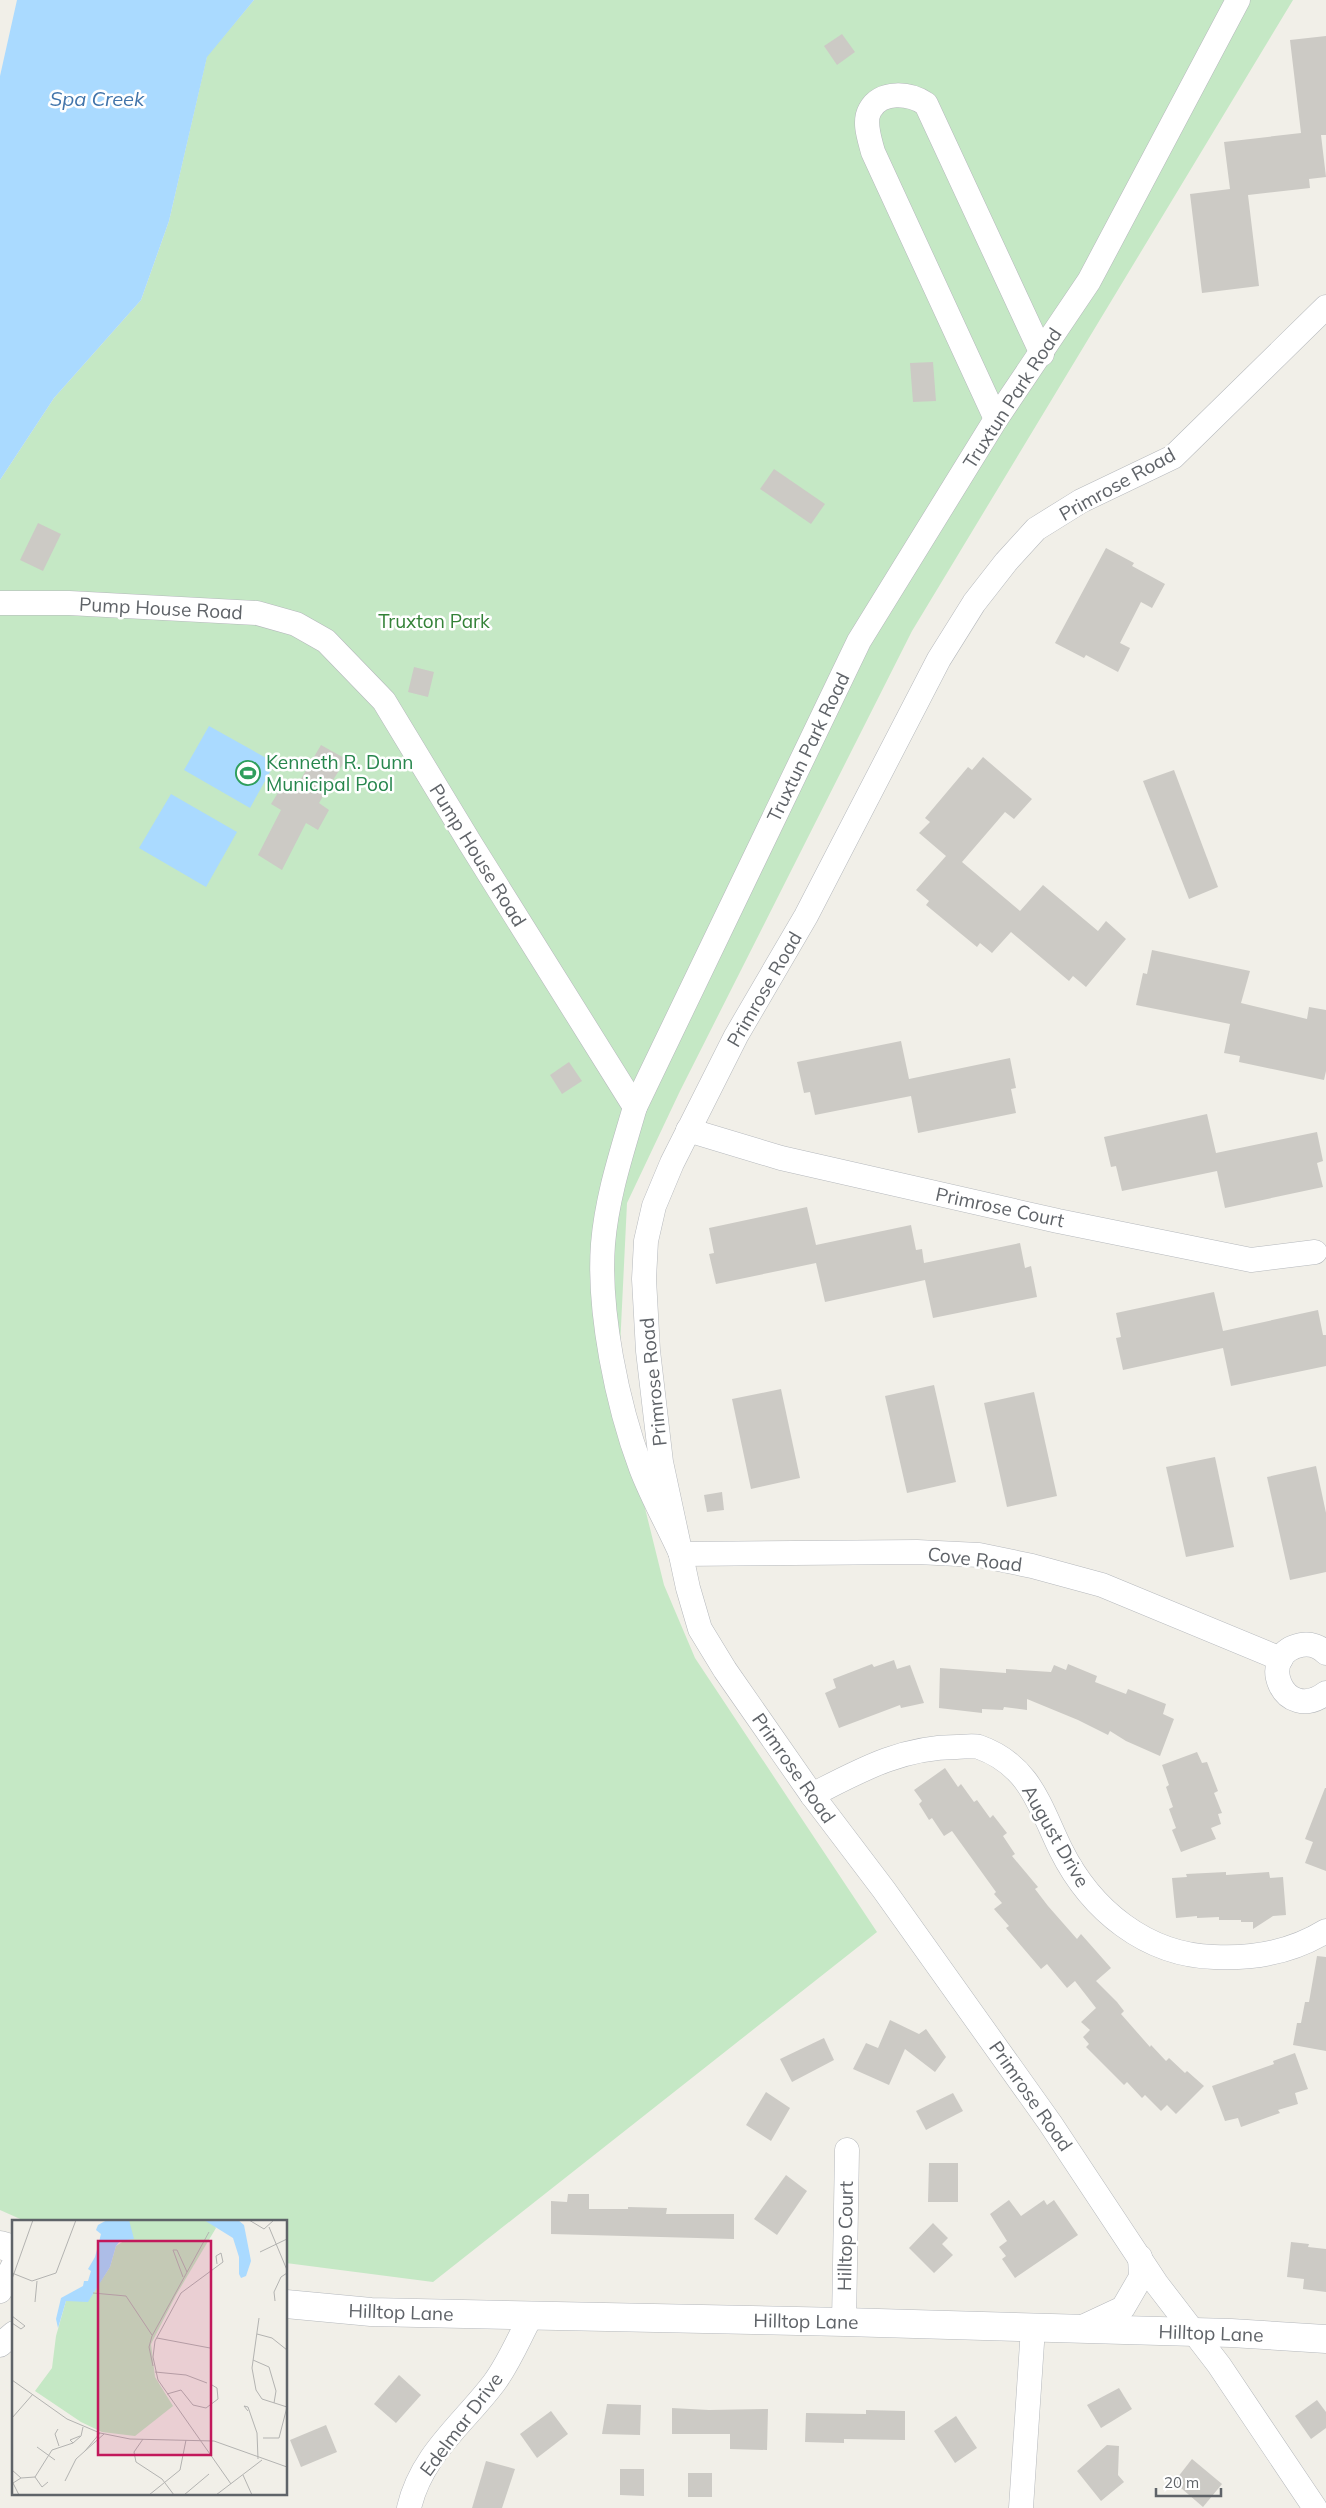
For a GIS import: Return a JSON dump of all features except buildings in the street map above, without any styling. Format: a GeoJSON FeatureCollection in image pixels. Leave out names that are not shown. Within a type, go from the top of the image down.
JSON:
{"type":"FeatureCollection","features":[{"type":"Feature","properties":{"kind":"street","name":"Truxtun Park Road"},"geometry":{"type":"LineString","coordinates":[[681,1554],[641,1467],[617,1385],[605,1306],[603,1245],[607,1213],[614,1179],[635,1107],[859,641],[996,419],[1042,354],[1089,281],[1238,0]]}},
{"type":"Feature","properties":{"kind":"street"},"geometry":{"type":"LineString","coordinates":[[996,419],[873,152],[867,125],[870,110],[882,99],[899,95],[915,96],[926,104],[1042,354]]}},
{"type":"Feature","properties":{"kind":"street","name":"Primrose Road"},"geometry":{"type":"LineString","coordinates":[[1315,2508],[1195,2332],[1156,2283],[1050,2122],[956,1989],[812,1795],[725,1670],[700,1629],[661,1462],[648,1351],[644,1279],[646,1242],[654,1206],[688,1130],[736,1036],[806,916],[939,659],[974,603],[1006,562],[1036,529],[1080,501],[1173,457],[1326,307]]}},
{"type":"Feature","properties":{"kind":"street","name":"Pump House Road"},"geometry":{"type":"LineString","coordinates":[[0,604],[69,603],[257,613],[296,624],[326,642],[384,701],[470,843],[635,1107]]}},
{"type":"Feature","properties":{"kind":"street","name":"Primrose Court"},"geometry":{"type":"LineString","coordinates":[[688,1130],[791,1161],[1058,1221],[1251,1260],[1315,1252]]}},
{"type":"Feature","properties":{"kind":"street","name":"Cove Road"},"geometry":{"type":"LineString","coordinates":[[681,1554],[917,1552],[979,1556],[1032,1566],[1102,1585],[1281,1659]]}},
{"type":"Feature","properties":{"kind":"street"},"geometry":{"type":"LineString","coordinates":[[1326,1653],[1314,1645],[1305,1644],[1288,1650],[1281,1659],[1277,1674],[1278,1683],[1290,1697],[1308,1702],[1318,1699],[1326,1693]]}},
{"type":"Feature","properties":{"kind":"street","name":"August Drive"},"geometry":{"type":"LineString","coordinates":[[812,1795],[882,1760],[933,1747],[978,1747],[1012,1766],[1038,1798],[1062,1851],[1086,1890],[1112,1917],[1159,1947],[1182,1954],[1238,1958],[1267,1954],[1294,1947],[1326,1931]]}},
{"type":"Feature","properties":{"kind":"street","name":"Hilltop Court"},"geometry":{"type":"LineString","coordinates":[[844,2322],[847,2150]]}},
{"type":"Feature","properties":{"kind":"street"},"geometry":{"type":"LineString","coordinates":[[1078,2329],[1123,2308],[1142,2277],[1140,2257]]}},
{"type":"Feature","properties":{"kind":"street"},"geometry":{"type":"LineString","coordinates":[[0,2291],[12,2268]]}},
{"type":"Feature","properties":{"kind":"street","name":"Hilltop Lane"},"geometry":{"type":"LineString","coordinates":[[288,2304],[371,2312],[844,2322],[1195,2332],[1326,2339]]}},
{"type":"Feature","properties":{"kind":"street","name":"Edelmar Drive"},"geometry":{"type":"LineString","coordinates":[[409,2508],[420,2475],[438,2448],[495,2382],[531,2316]]}},
{"type":"Feature","properties":{"kind":"street"},"geometry":{"type":"LineString","coordinates":[[1021,2508],[1033,2328]]}},
{"type":"Feature","properties":{"kind":"street"},"geometry":{"type":"LineString","coordinates":[[0,2345],[12,2335]]}},
{"type":"Feature","properties":{"kind":"green space","name":"Truxton Park"},"geometry":{"type":"Polygon","coordinates":[[[254,0],[1293,0],[912,631],[680,1091],[627,1203],[620,1347],[642,1496],[664,1585],[695,1658],[877,1932],[433,2282],[288,2263],[288,2220],[22,2220],[0,2210],[0,480],[54,398],[141,300],[169,221],[207,56],[254,0]]]}},
{"type":"Feature","properties":{"kind":"water","name":"Spa Creek"},"geometry":{"type":"Polygon","coordinates":[[[17,0],[254,0],[207,57],[169,221],[141,300],[54,398],[0,480],[0,76],[17,0]]]}},
{"type":"Feature","properties":{"kind":"water"},"geometry":{"type":"Polygon","coordinates":[[[209,726],[275,763],[250,808],[184,770],[209,726]]]}},
{"type":"Feature","properties":{"kind":"water"},"geometry":{"type":"Polygon","coordinates":[[[171,794],[237,832],[206,887],[139,848],[171,794]]]}},
{"type":"Feature","properties":{"kind":"place","name":"Kenneth R. Dunn Municipal Pool"},"geometry":{"type":"Point","coordinates":[248,773]}}]}
